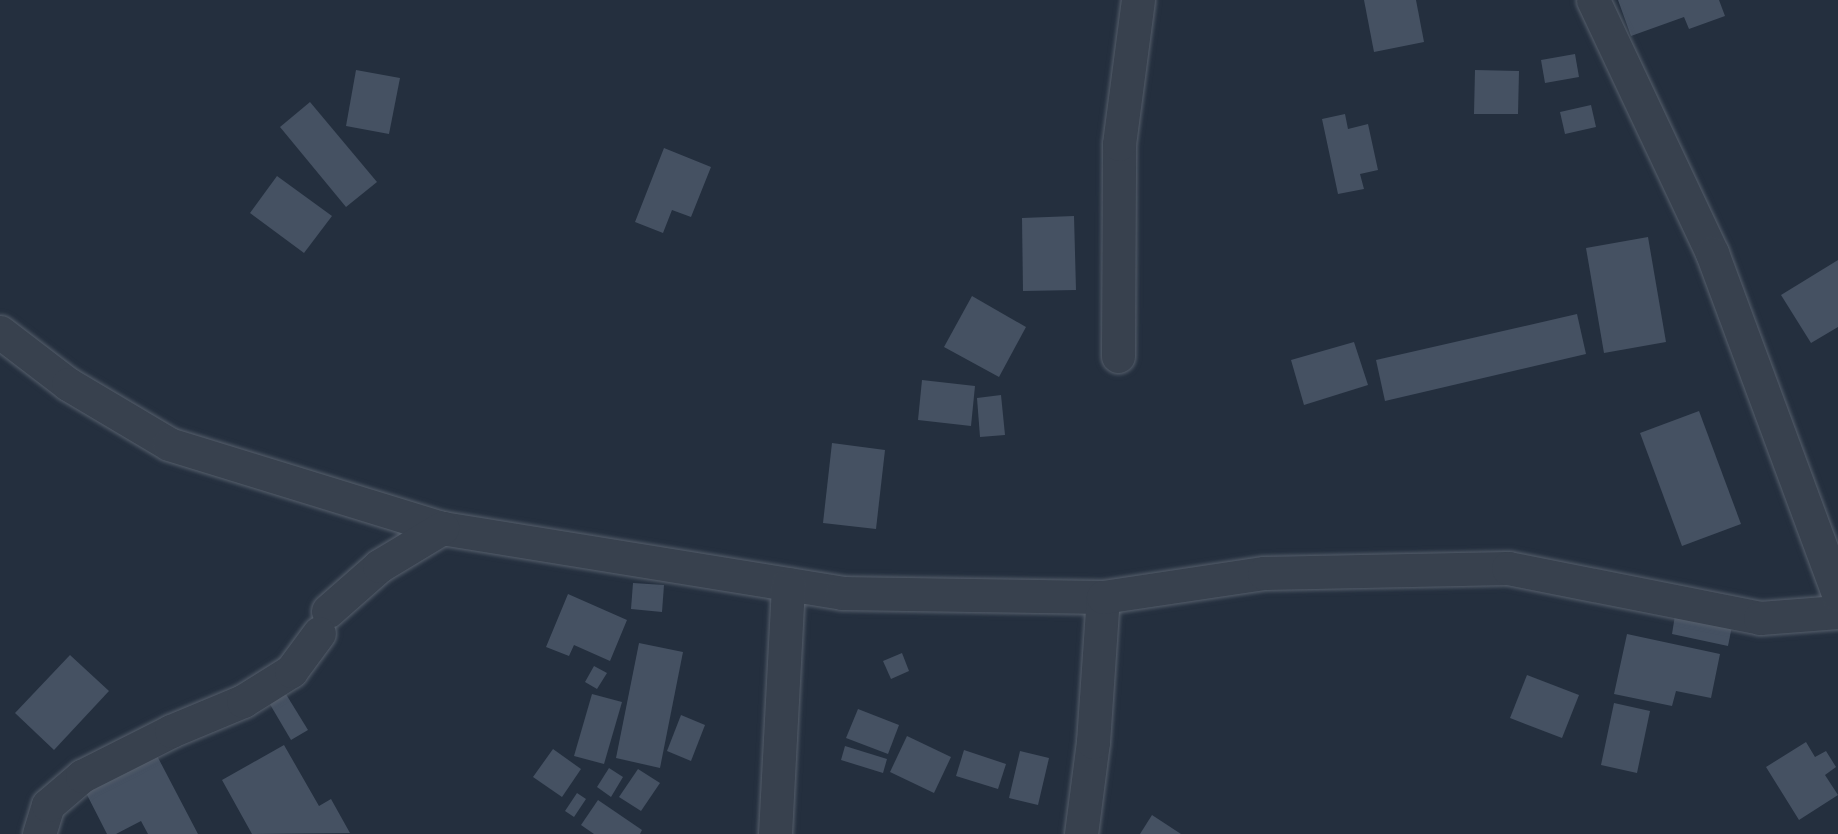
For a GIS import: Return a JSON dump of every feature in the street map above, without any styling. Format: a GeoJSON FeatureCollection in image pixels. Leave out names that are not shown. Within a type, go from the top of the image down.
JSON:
{"type":"FeatureCollection","features":[{"type":"Feature","properties":{"kind":"street"},"geometry":{"type":"LineString","coordinates":[[1118,356],[1119,144],[1138,0]]}},
{"type":"Feature","properties":{"kind":"street"},"geometry":{"type":"LineString","coordinates":[[1593,0],[1712,253],[1838,594]]}},
{"type":"Feature","properties":{"kind":"street"},"geometry":{"type":"LineString","coordinates":[[0,332],[68,384],[170,444],[442,528],[842,593],[1103,597],[1264,573],[1508,568],[1760,618],[1838,612]]}},
{"type":"Feature","properties":{"kind":"street"},"geometry":{"type":"LineString","coordinates":[[39,834],[48,804],[82,776],[171,731],[243,701],[291,671],[324,622],[379,566],[442,528]]}},
{"type":"Feature","properties":{"kind":"street"},"geometry":{"type":"LineString","coordinates":[[775,834],[788,584]]}},
{"type":"Feature","properties":{"kind":"street"},"geometry":{"type":"LineString","coordinates":[[1081,834],[1093,742],[1103,597]]}},
{"type":"Feature","properties":{"kind":"building"},"geometry":{"type":"Polygon","coordinates":[[[1364,0],[1416,0],[1424,42],[1374,52],[1364,0]]]}},
{"type":"Feature","properties":{"kind":"building"},"geometry":{"type":"Polygon","coordinates":[[[1618,0],[1719,0],[1725,16],[1689,29],[1684,17],[1631,36],[1618,0]]]}},
{"type":"Feature","properties":{"kind":"building"},"geometry":{"type":"Polygon","coordinates":[[[1575,54],[1579,77],[1545,83],[1541,60],[1575,54]]]}},
{"type":"Feature","properties":{"kind":"building"},"geometry":{"type":"Polygon","coordinates":[[[356,70],[400,78],[389,134],[346,126],[356,70]]]}},
{"type":"Feature","properties":{"kind":"building"},"geometry":{"type":"Polygon","coordinates":[[[1475,70],[1519,71],[1518,114],[1474,114],[1475,70]]]}},
{"type":"Feature","properties":{"kind":"building"},"geometry":{"type":"Polygon","coordinates":[[[310,102],[377,182],[346,207],[280,127],[310,102]]]}},
{"type":"Feature","properties":{"kind":"building"},"geometry":{"type":"Polygon","coordinates":[[[1591,105],[1596,127],[1565,134],[1560,112],[1591,105]]]}},
{"type":"Feature","properties":{"kind":"building"},"geometry":{"type":"Polygon","coordinates":[[[1345,114],[1348,129],[1368,124],[1378,170],[1360,174],[1364,189],[1338,194],[1322,119],[1345,114]]]}},
{"type":"Feature","properties":{"kind":"building"},"geometry":{"type":"Polygon","coordinates":[[[664,148],[711,167],[691,217],[672,210],[663,233],[635,222],[664,148]]]}},
{"type":"Feature","properties":{"kind":"building"},"geometry":{"type":"Polygon","coordinates":[[[277,176],[332,216],[304,253],[250,213],[277,176]]]}},
{"type":"Feature","properties":{"kind":"building"},"geometry":{"type":"Polygon","coordinates":[[[1074,216],[1076,290],[1023,291],[1022,218],[1074,216]]]}},
{"type":"Feature","properties":{"kind":"building"},"geometry":{"type":"Polygon","coordinates":[[[1648,237],[1666,342],[1604,353],[1586,248],[1648,237]]]}},
{"type":"Feature","properties":{"kind":"building"},"geometry":{"type":"Polygon","coordinates":[[[1838,260],[1838,327],[1811,343],[1781,295],[1838,260]]]}},
{"type":"Feature","properties":{"kind":"building"},"geometry":{"type":"Polygon","coordinates":[[[972,296],[1026,327],[999,377],[944,347],[972,296]]]}},
{"type":"Feature","properties":{"kind":"building"},"geometry":{"type":"Polygon","coordinates":[[[1577,314],[1586,354],[1385,401],[1376,360],[1577,314]]]}},
{"type":"Feature","properties":{"kind":"building"},"geometry":{"type":"Polygon","coordinates":[[[1354,342],[1368,385],[1304,405],[1291,360],[1354,342]]]}},
{"type":"Feature","properties":{"kind":"building"},"geometry":{"type":"Polygon","coordinates":[[[922,380],[975,386],[971,426],[918,420],[922,380]]]}},
{"type":"Feature","properties":{"kind":"building"},"geometry":{"type":"Polygon","coordinates":[[[1001,395],[1005,435],[980,437],[977,398],[1001,395]]]}},
{"type":"Feature","properties":{"kind":"building"},"geometry":{"type":"Polygon","coordinates":[[[1699,411],[1741,524],[1682,546],[1640,433],[1699,411]]]}},
{"type":"Feature","properties":{"kind":"building"},"geometry":{"type":"Polygon","coordinates":[[[832,443],[885,450],[876,529],[823,523],[832,443]]]}},
{"type":"Feature","properties":{"kind":"building"},"geometry":{"type":"Polygon","coordinates":[[[633,583],[664,585],[662,612],[631,609],[633,583]]]}},
{"type":"Feature","properties":{"kind":"building"},"geometry":{"type":"Polygon","coordinates":[[[568,594],[627,620],[610,661],[574,645],[569,656],[546,647],[568,594]]]}},
{"type":"Feature","properties":{"kind":"building"},"geometry":{"type":"Polygon","coordinates":[[[1676,609],[1733,621],[1728,646],[1672,634],[1676,609]]]}},
{"type":"Feature","properties":{"kind":"building"},"geometry":{"type":"Polygon","coordinates":[[[1627,634],[1720,654],[1711,698],[1676,691],[1672,706],[1614,694],[1627,634]]]}},
{"type":"Feature","properties":{"kind":"building"},"geometry":{"type":"Polygon","coordinates":[[[639,643],[683,652],[660,768],[616,758],[639,643]]]}},
{"type":"Feature","properties":{"kind":"building"},"geometry":{"type":"Polygon","coordinates":[[[902,653],[909,671],[891,679],[883,661],[902,653]]]}},
{"type":"Feature","properties":{"kind":"building"},"geometry":{"type":"Polygon","coordinates":[[[70,655],[109,691],[54,750],[15,713],[70,655]]]}},
{"type":"Feature","properties":{"kind":"building"},"geometry":{"type":"Polygon","coordinates":[[[594,666],[607,673],[597,689],[585,682],[594,666]]]}},
{"type":"Feature","properties":{"kind":"building"},"geometry":{"type":"Polygon","coordinates":[[[1527,675],[1579,695],[1562,738],[1510,718],[1527,675]]]}},
{"type":"Feature","properties":{"kind":"building"},"geometry":{"type":"Polygon","coordinates":[[[284,691],[308,730],[291,740],[268,701],[284,691]]]}},
{"type":"Feature","properties":{"kind":"building"},"geometry":{"type":"Polygon","coordinates":[[[592,694],[622,702],[604,764],[574,756],[592,694]]]}},
{"type":"Feature","properties":{"kind":"building"},"geometry":{"type":"Polygon","coordinates":[[[1614,703],[1650,711],[1637,773],[1601,765],[1614,703]]]}},
{"type":"Feature","properties":{"kind":"building"},"geometry":{"type":"Polygon","coordinates":[[[858,709],[899,725],[888,754],[846,738],[858,709]]]}},
{"type":"Feature","properties":{"kind":"building"},"geometry":{"type":"Polygon","coordinates":[[[681,715],[705,725],[691,761],[667,751],[681,715]]]}},
{"type":"Feature","properties":{"kind":"building"},"geometry":{"type":"Polygon","coordinates":[[[907,736],[951,757],[934,793],[890,772],[907,736]]]}},
{"type":"Feature","properties":{"kind":"building"},"geometry":{"type":"Polygon","coordinates":[[[1806,742],[1815,757],[1826,751],[1836,767],[1825,775],[1838,795],[1799,820],[1766,767],[1806,742]]]}},
{"type":"Feature","properties":{"kind":"building"},"geometry":{"type":"Polygon","coordinates":[[[284,745],[319,806],[331,799],[350,833],[252,834],[222,780],[284,745]]]}},
{"type":"Feature","properties":{"kind":"building"},"geometry":{"type":"Polygon","coordinates":[[[845,746],[887,759],[883,773],[841,760],[845,746]]]}},
{"type":"Feature","properties":{"kind":"building"},"geometry":{"type":"Polygon","coordinates":[[[553,749],[581,769],[562,797],[533,777],[553,749]]]}},
{"type":"Feature","properties":{"kind":"building"},"geometry":{"type":"Polygon","coordinates":[[[154,750],[198,834],[148,834],[141,821],[116,834],[107,834],[83,787],[154,750]]]}},
{"type":"Feature","properties":{"kind":"building"},"geometry":{"type":"Polygon","coordinates":[[[964,750],[1006,764],[998,789],[956,776],[964,750]]]}},
{"type":"Feature","properties":{"kind":"building"},"geometry":{"type":"Polygon","coordinates":[[[1020,751],[1049,758],[1038,805],[1009,798],[1020,751]]]}},
{"type":"Feature","properties":{"kind":"building"},"geometry":{"type":"Polygon","coordinates":[[[609,768],[623,777],[611,797],[597,787],[609,768]]]}},
{"type":"Feature","properties":{"kind":"building"},"geometry":{"type":"Polygon","coordinates":[[[638,769],[660,783],[641,811],[619,797],[638,769]]]}},
{"type":"Feature","properties":{"kind":"building"},"geometry":{"type":"Polygon","coordinates":[[[577,793],[586,799],[574,817],[565,811],[577,793]]]}},
{"type":"Feature","properties":{"kind":"building"},"geometry":{"type":"Polygon","coordinates":[[[598,800],[642,830],[640,834],[594,834],[581,825],[598,800]]]}},
{"type":"Feature","properties":{"kind":"building"},"geometry":{"type":"Polygon","coordinates":[[[1152,815],[1181,834],[1140,834],[1152,815]]]}}]}
